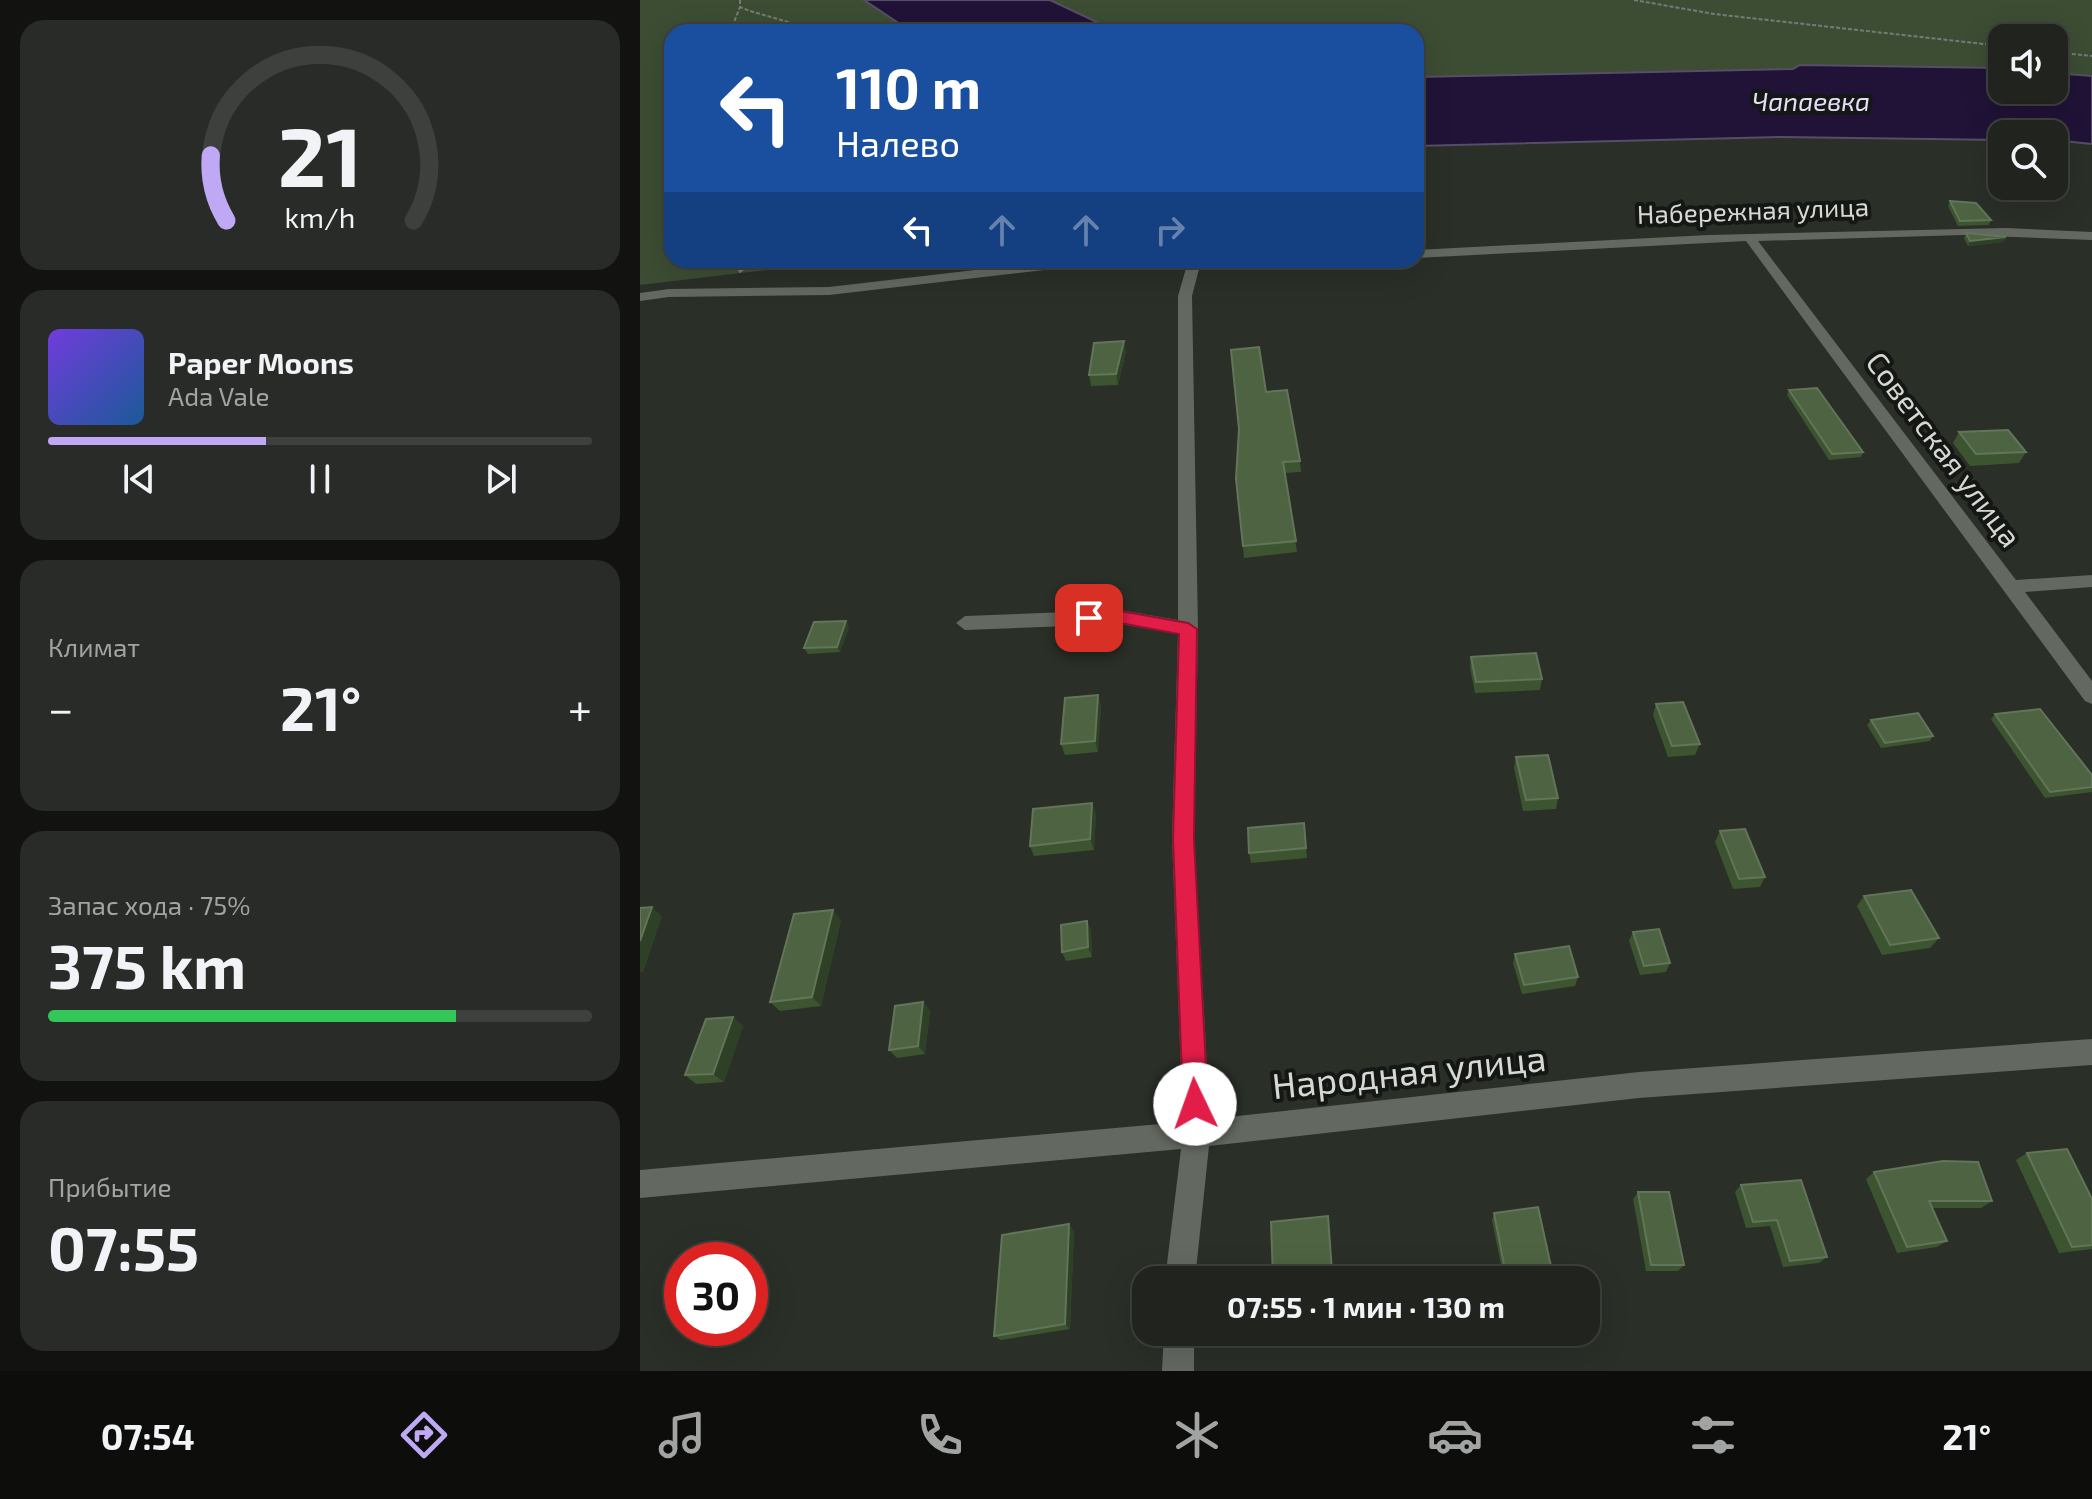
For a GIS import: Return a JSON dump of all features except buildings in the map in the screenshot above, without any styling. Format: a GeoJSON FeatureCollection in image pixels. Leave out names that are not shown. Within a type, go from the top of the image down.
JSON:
{"type":"FeatureCollection","features":[{"type":"Feature","properties":{"kind":"street","name":"Набережная улица"},"geometry":{"type":"LineString","coordinates":[[1424,253],[1610,241],[1969,229],[2092,236]]}},
{"type":"Feature","properties":{"kind":"street","name":"Советская улица"},"geometry":{"type":"LineString","coordinates":[[1749,237],[2092,696]]}},
{"type":"Feature","properties":{"kind":"street"},"geometry":{"type":"LineString","coordinates":[[640,297],[669,293],[829,291],[1027,268]]}},
{"type":"Feature","properties":{"kind":"street"},"geometry":{"type":"LineString","coordinates":[[1182,1266],[1197,1134],[1183,839],[1188,629],[1185,296],[1193,268]]}},
{"type":"Feature","properties":{"kind":"street"},"geometry":{"type":"LineString","coordinates":[[2010,587],[2092,581]]}},
{"type":"Feature","properties":{"kind":"street"},"geometry":{"type":"LineString","coordinates":[[965,623],[1120,617],[1188,629]]}},
{"type":"Feature","properties":{"kind":"street","name":"Народная улица"},"geometry":{"type":"LineString","coordinates":[[640,1184],[1197,1134],[1639,1085],[2092,1052]]}},
{"type":"Feature","properties":{"kind":"street"},"geometry":{"type":"LineString","coordinates":[[1178,1371],[1179,1346]]}},
{"type":"Feature","properties":{"kind":"path"},"geometry":{"type":"LineString","coordinates":[[733,24],[740,0]]}},
{"type":"Feature","properties":{"kind":"path"},"geometry":{"type":"LineString","coordinates":[[1634,0],[1714,14],[1988,44]]}},
{"type":"Feature","properties":{"kind":"path"},"geometry":{"type":"LineString","coordinates":[[740,7],[796,24]]}},
{"type":"Feature","properties":{"kind":"path"},"geometry":{"type":"LineString","coordinates":[[2068,53],[2092,56]]}},
{"type":"Feature","properties":{"kind":"green space"},"geometry":{"type":"Polygon","coordinates":[[[640,0],[864,0],[900,24],[664,24],[664,268],[782,268],[640,285],[640,0]]]}},
{"type":"Feature","properties":{"kind":"green space"},"geometry":{"type":"Polygon","coordinates":[[[1050,0],[2092,0],[2092,76],[2068,74],[2068,24],[1988,24],[1988,68],[1800,65],[1793,69],[1424,77],[1424,24],[1101,24],[1050,0]]]}},
{"type":"Feature","properties":{"kind":"water"},"geometry":{"type":"Polygon","coordinates":[[[864,0],[1050,0],[1101,24],[900,24],[864,0]]]}},
{"type":"Feature","properties":{"kind":"water","name":"Чапаевка"},"geometry":{"type":"Polygon","coordinates":[[[1800,65],[1988,68],[1988,104],[2068,104],[2068,74],[2092,76],[2092,144],[2068,141],[2068,120],[1988,120],[1988,140],[1781,137],[1424,146],[1424,77],[1793,69],[1800,65]]]}},
{"type":"Feature","properties":{"kind":"route"},"geometry":{"type":"LineString","coordinates":[[1089,618],[1120,617],[1188,629],[1183,839],[1195,1104]]}}]}
